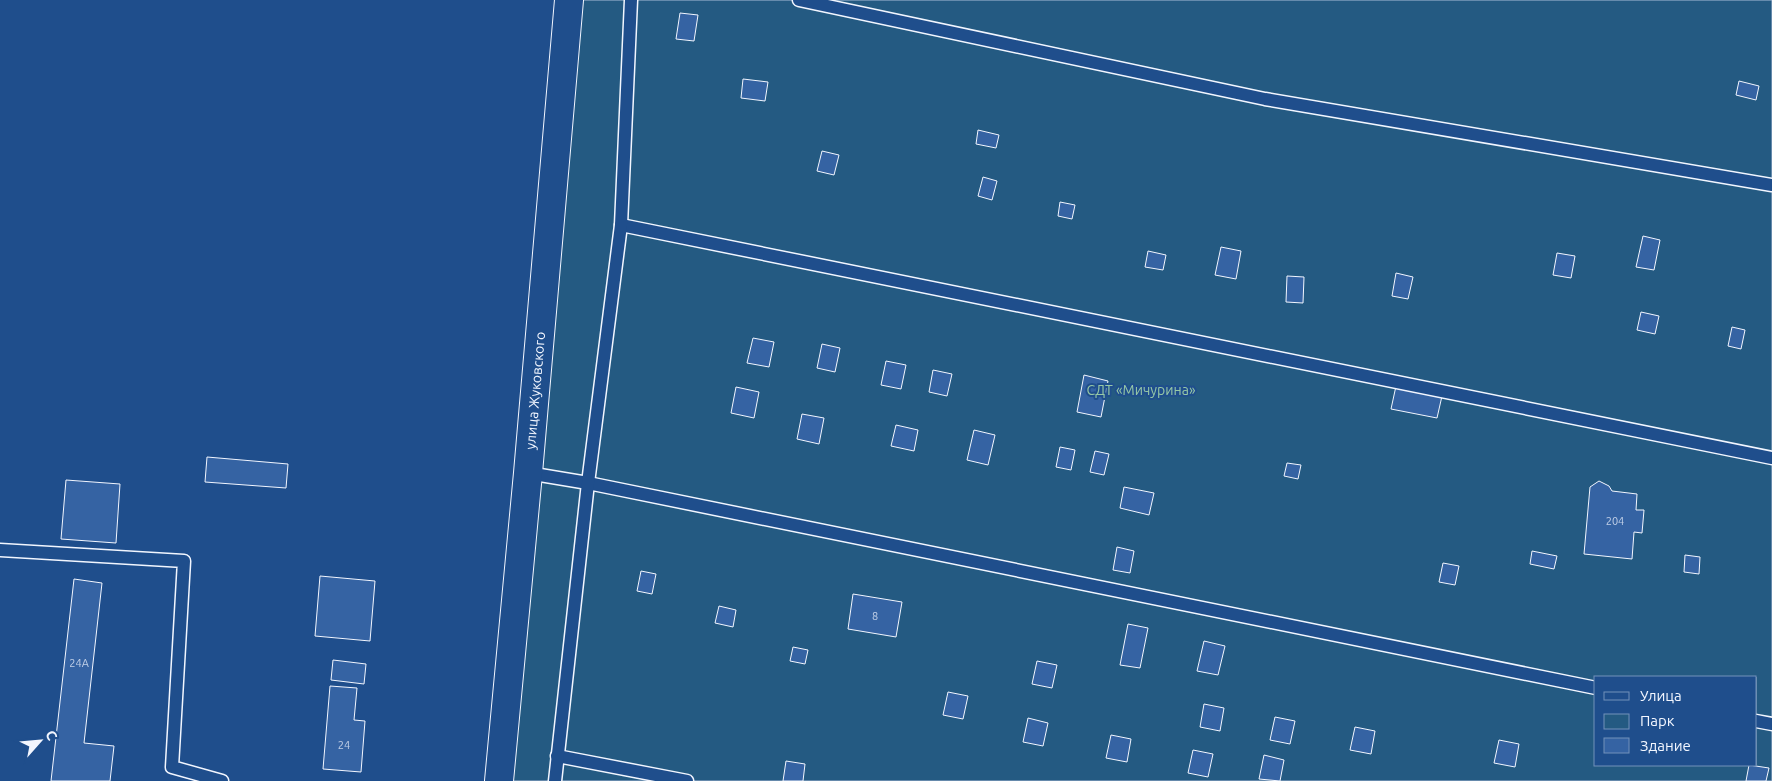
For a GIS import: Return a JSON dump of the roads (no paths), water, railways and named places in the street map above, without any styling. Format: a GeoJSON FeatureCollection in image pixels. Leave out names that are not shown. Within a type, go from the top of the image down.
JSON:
{"type":"FeatureCollection","features":[{"type":"Feature","properties":{"kind":"main road","name":"улица Жуковского"},"geometry":{"type":"LineString","coordinates":[[499,781],[570,0]]}},
{"type":"Feature","properties":{"kind":"lane"},"geometry":{"type":"LineString","coordinates":[[555,781],[588,483],[621,225],[631,0]]}},
{"type":"Feature","properties":{"kind":"lane"},"geometry":{"type":"LineString","coordinates":[[798,0],[1265,99],[1772,184]]}},
{"type":"Feature","properties":{"kind":"lane"},"geometry":{"type":"LineString","coordinates":[[621,225],[1772,458]]}},
{"type":"Feature","properties":{"kind":"lane"},"geometry":{"type":"LineString","coordinates":[[528,473],[588,483],[1594,688]]}},
{"type":"Feature","properties":{"kind":"lane"},"geometry":{"type":"LineString","coordinates":[[0,550],[184,561],[172,767],[222,781]]}},
{"type":"Feature","properties":{"kind":"lane"},"geometry":{"type":"LineString","coordinates":[[1757,721],[1772,724]]}},
{"type":"Feature","properties":{"kind":"lane"},"geometry":{"type":"LineString","coordinates":[[557,756],[687,781]]}},
{"type":"Feature","properties":{"kind":"park label","name":"СДТ «Мичурина»"},"geometry":{"type":"Point","coordinates":[1141,390]}}]}
